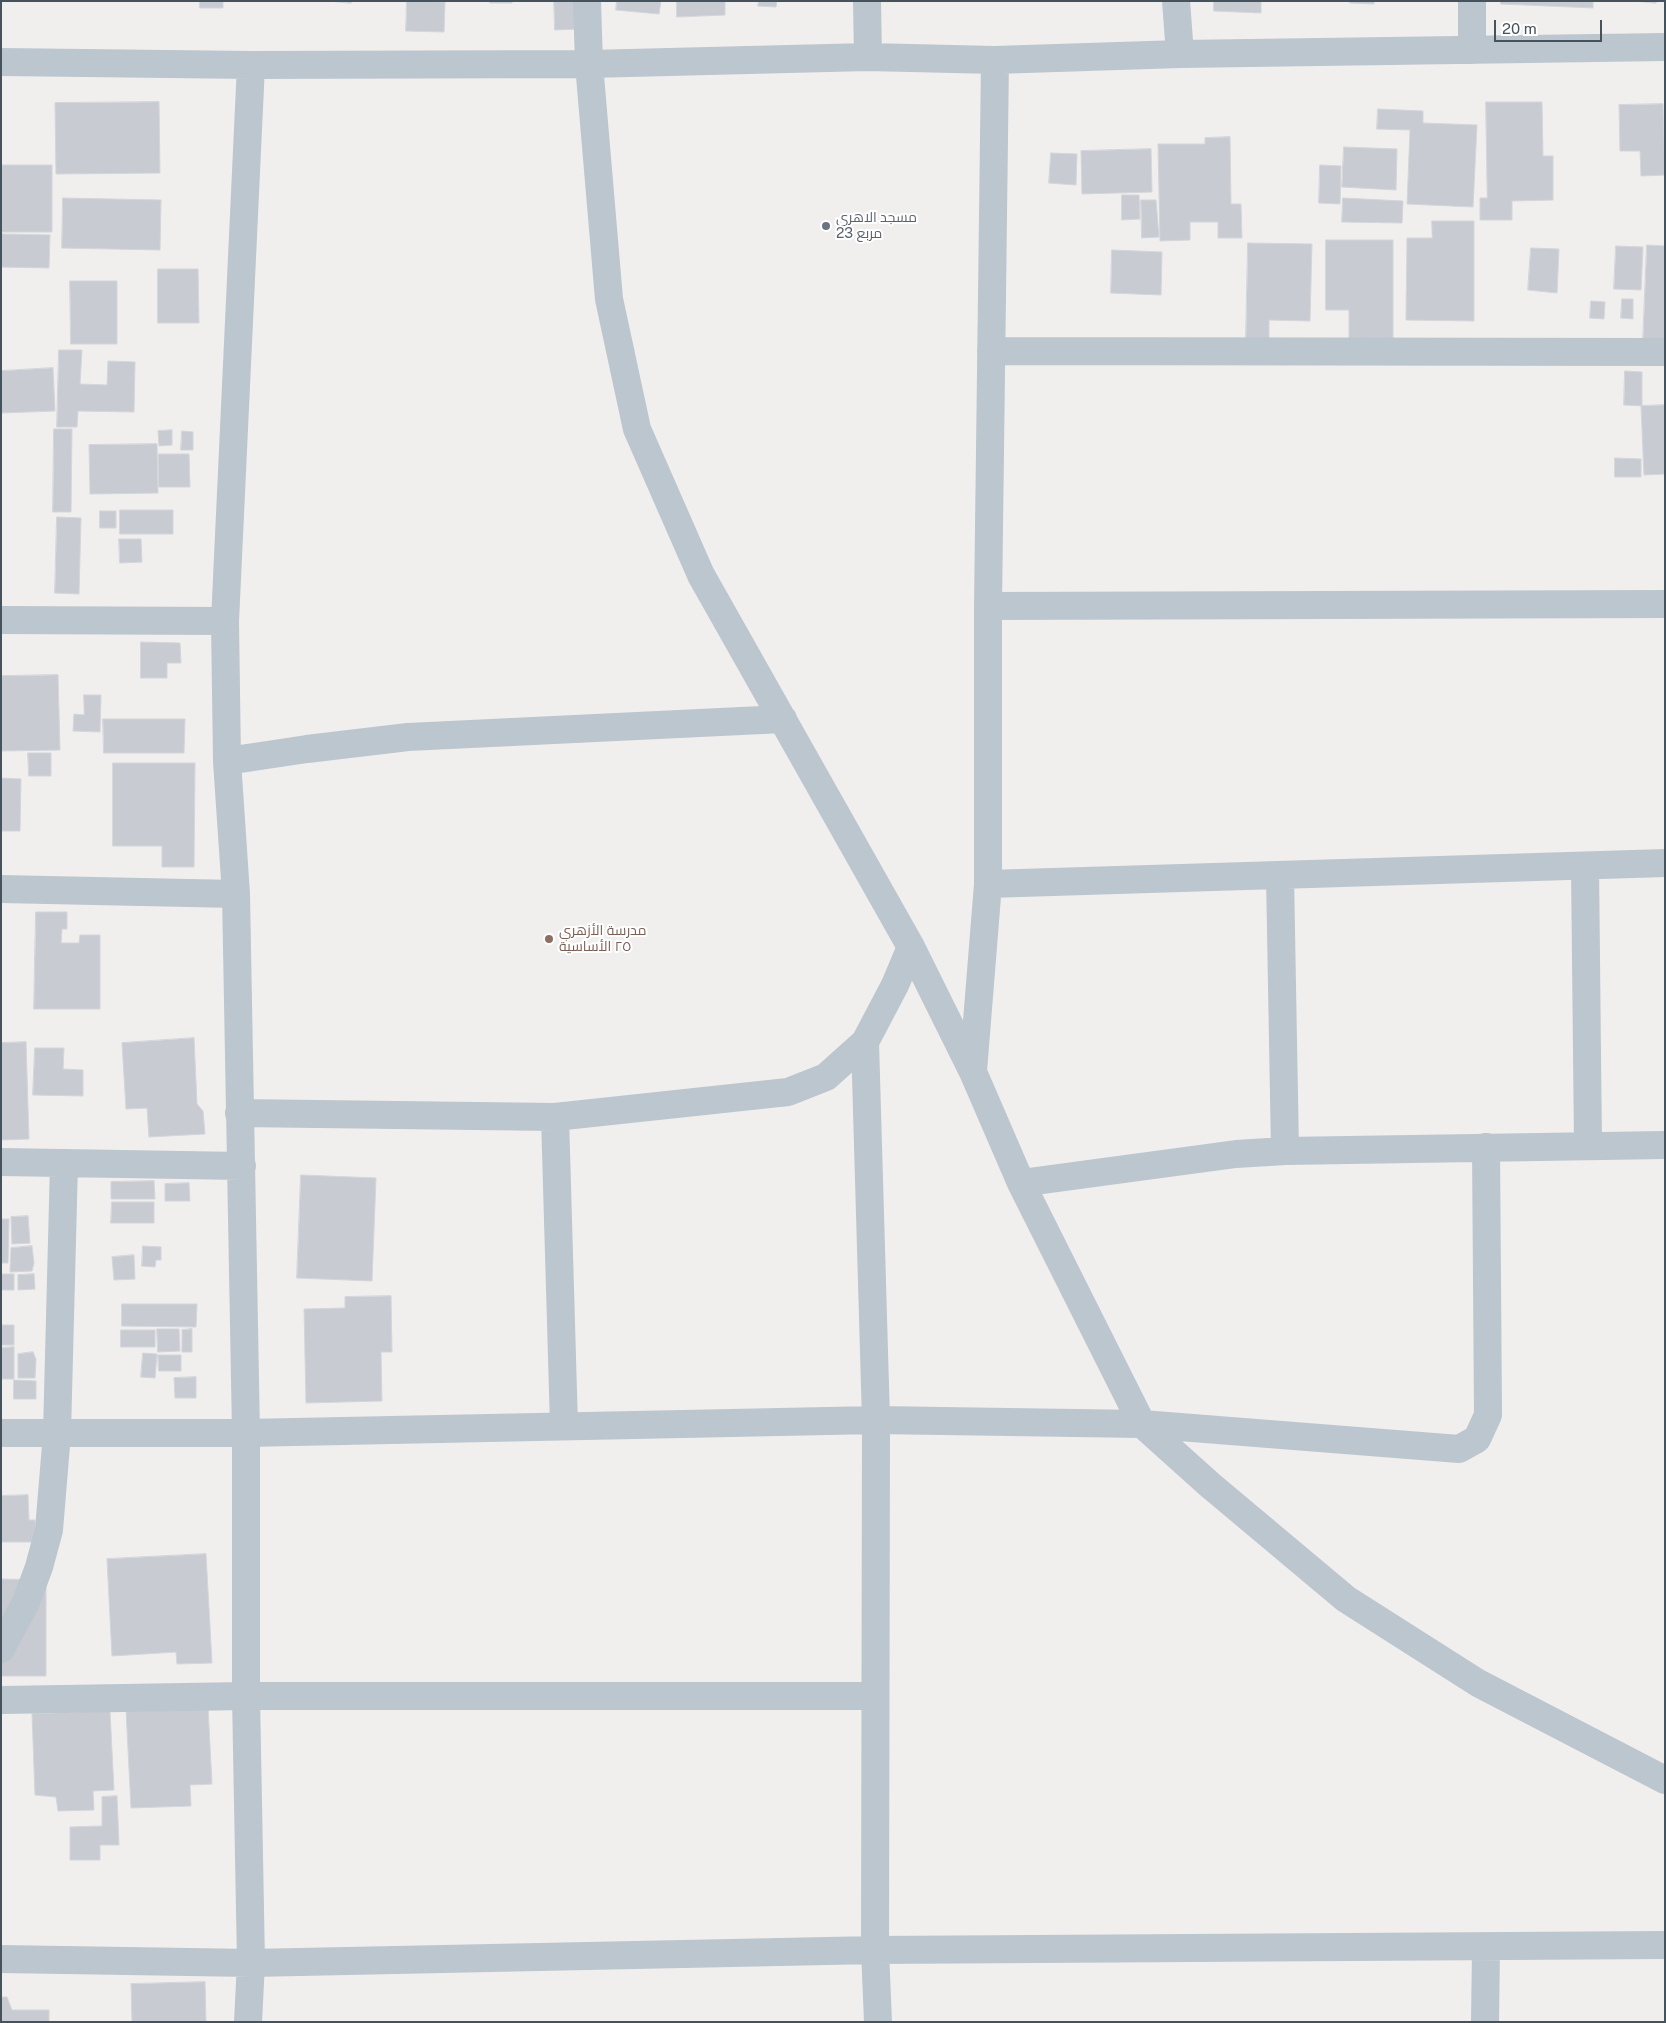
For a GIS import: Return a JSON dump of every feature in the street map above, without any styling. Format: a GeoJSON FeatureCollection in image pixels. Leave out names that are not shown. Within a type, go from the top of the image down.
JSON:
{"type":"FeatureCollection","features":[{"type":"Feature","properties":{"kind":"street"},"geometry":{"type":"LineString","coordinates":[[587,1],[589,64],[608,299],[637,429],[701,575],[911,946],[973,1072],[1021,1183],[1142,1424],[1210,1485],[1346,1599],[1478,1683],[1665,1780]]}},
{"type":"Feature","properties":{"kind":"street"},"geometry":{"type":"LineString","coordinates":[[867,1],[868,57]]}},
{"type":"Feature","properties":{"kind":"street"},"geometry":{"type":"LineString","coordinates":[[1176,1],[1180,54]]}},
{"type":"Feature","properties":{"kind":"street"},"geometry":{"type":"LineString","coordinates":[[1472,1],[1472,50]]}},
{"type":"Feature","properties":{"kind":"street"},"geometry":{"type":"LineString","coordinates":[[1,62],[251,65],[589,64],[868,57],[995,60],[1180,54],[1665,47]]}},
{"type":"Feature","properties":{"kind":"street"},"geometry":{"type":"LineString","coordinates":[[973,1072],[988,884],[988,606],[995,60]]}},
{"type":"Feature","properties":{"kind":"street"},"geometry":{"type":"LineString","coordinates":[[248,2022],[251,1963],[246,1696],[246,1433],[242,1166],[239,1113],[236,894],[227,762],[225,621],[251,65]]}},
{"type":"Feature","properties":{"kind":"street"},"geometry":{"type":"LineString","coordinates":[[991,350],[1665,352]]}},
{"type":"Feature","properties":{"kind":"street"},"geometry":{"type":"LineString","coordinates":[[988,606],[1665,604]]}},
{"type":"Feature","properties":{"kind":"street"},"geometry":{"type":"LineString","coordinates":[[1,620],[225,621]]}},
{"type":"Feature","properties":{"kind":"street"},"geometry":{"type":"LineString","coordinates":[[227,762],[307,749],[408,737],[783,719]]}},
{"type":"Feature","properties":{"kind":"street"},"geometry":{"type":"LineString","coordinates":[[988,884],[1665,863]]}},
{"type":"Feature","properties":{"kind":"street"},"geometry":{"type":"LineString","coordinates":[[1585,866],[1588,1145]]}},
{"type":"Feature","properties":{"kind":"street"},"geometry":{"type":"LineString","coordinates":[[1280,875],[1285,1151]]}},
{"type":"Feature","properties":{"kind":"street"},"geometry":{"type":"LineString","coordinates":[[1,889],[236,894]]}},
{"type":"Feature","properties":{"kind":"street"},"geometry":{"type":"LineString","coordinates":[[239,1113],[554,1117],[788,1092],[826,1078],[865,1042],[895,985],[911,946]]}},
{"type":"Feature","properties":{"kind":"street"},"geometry":{"type":"LineString","coordinates":[[865,1042],[876,1420],[874,1950],[878,2022]]}},
{"type":"Feature","properties":{"kind":"street"},"geometry":{"type":"LineString","coordinates":[[554,1117],[564,1426]]}},
{"type":"Feature","properties":{"kind":"street"},"geometry":{"type":"LineString","coordinates":[[1021,1183],[1236,1154],[1285,1151],[1665,1145]]}},
{"type":"Feature","properties":{"kind":"street"},"geometry":{"type":"LineString","coordinates":[[1,1432],[246,1433],[876,1420],[1142,1424],[1459,1449],[1477,1439],[1488,1415],[1486,1147]]}},
{"type":"Feature","properties":{"kind":"street"},"geometry":{"type":"LineString","coordinates":[[1,1162],[242,1166]]}},
{"type":"Feature","properties":{"kind":"street"},"geometry":{"type":"LineString","coordinates":[[1,1650],[26,1602],[39,1567],[49,1530],[56,1433],[64,1164]]}},
{"type":"Feature","properties":{"kind":"street"},"geometry":{"type":"LineString","coordinates":[[1,1700],[246,1696],[874,1696]]}},
{"type":"Feature","properties":{"kind":"street"},"geometry":{"type":"LineString","coordinates":[[1,1960],[251,1963],[874,1950],[1665,1945]]}},
{"type":"Feature","properties":{"kind":"street"},"geometry":{"type":"LineString","coordinates":[[1485,2022],[1486,1947]]}},
{"type":"Feature","properties":{"kind":"building"},"geometry":{"type":"Polygon","coordinates":[[[200,1],[223,1],[223,8],[200,8],[200,1]]]}},
{"type":"Feature","properties":{"kind":"building"},"geometry":{"type":"Polygon","coordinates":[[[330,1],[352,1],[351,3],[330,1]]]}},
{"type":"Feature","properties":{"kind":"building"},"geometry":{"type":"Polygon","coordinates":[[[407,1],[445,2],[444,32],[406,31],[407,1]]]}},
{"type":"Feature","properties":{"kind":"building"},"geometry":{"type":"Polygon","coordinates":[[[490,1],[512,1],[512,3],[490,3],[490,1]]]}},
{"type":"Feature","properties":{"kind":"building"},"geometry":{"type":"Polygon","coordinates":[[[554,1],[577,1],[578,29],[555,30],[554,1]]]}},
{"type":"Feature","properties":{"kind":"building"},"geometry":{"type":"Polygon","coordinates":[[[617,1],[661,1],[659,14],[616,10],[617,1]]]}},
{"type":"Feature","properties":{"kind":"building"},"geometry":{"type":"Polygon","coordinates":[[[677,1],[725,1],[725,15],[677,17],[677,1]]]}},
{"type":"Feature","properties":{"kind":"building"},"geometry":{"type":"Polygon","coordinates":[[[759,1],[777,1],[776,7],[758,6],[759,1]]]}},
{"type":"Feature","properties":{"kind":"building"},"geometry":{"type":"Polygon","coordinates":[[[1214,1],[1261,1],[1261,13],[1214,11],[1214,1]]]}},
{"type":"Feature","properties":{"kind":"building"},"geometry":{"type":"Polygon","coordinates":[[[1350,1],[1374,1],[1374,4],[1350,3],[1350,1]]]}},
{"type":"Feature","properties":{"kind":"building"},"geometry":{"type":"Polygon","coordinates":[[[1501,1],[1593,1],[1593,8],[1501,4],[1501,1]]]}},
{"type":"Feature","properties":{"kind":"building"},"geometry":{"type":"Polygon","coordinates":[[[1635,1],[1657,1],[1656,3],[1635,1]]]}},
{"type":"Feature","properties":{"kind":"building"},"geometry":{"type":"Polygon","coordinates":[[[159,102],[160,173],[56,174],[55,103],[159,102]]]}},
{"type":"Feature","properties":{"kind":"building"},"geometry":{"type":"Polygon","coordinates":[[[1486,102],[1542,102],[1543,156],[1553,156],[1553,200],[1512,201],[1512,220],[1480,220],[1480,198],[1487,198],[1486,102]]]}},
{"type":"Feature","properties":{"kind":"building"},"geometry":{"type":"Polygon","coordinates":[[[1663,104],[1665,175],[1641,176],[1640,151],[1620,151],[1619,105],[1663,104]]]}},
{"type":"Feature","properties":{"kind":"building"},"geometry":{"type":"Polygon","coordinates":[[[1378,109],[1423,111],[1423,123],[1477,125],[1473,207],[1407,204],[1410,130],[1377,129],[1378,109]]]}},
{"type":"Feature","properties":{"kind":"building"},"geometry":{"type":"Polygon","coordinates":[[[1230,137],[1231,204],[1241,204],[1242,238],[1218,238],[1218,222],[1190,222],[1190,240],[1160,241],[1158,144],[1205,144],[1205,138],[1230,137]]]}},
{"type":"Feature","properties":{"kind":"building"},"geometry":{"type":"Polygon","coordinates":[[[1344,147],[1397,149],[1396,190],[1342,187],[1344,147]]]}},
{"type":"Feature","properties":{"kind":"building"},"geometry":{"type":"Polygon","coordinates":[[[1151,149],[1152,192],[1082,194],[1081,151],[1151,149]]]}},
{"type":"Feature","properties":{"kind":"building"},"geometry":{"type":"Polygon","coordinates":[[[1051,153],[1077,154],[1076,185],[1049,183],[1051,153]]]}},
{"type":"Feature","properties":{"kind":"building"},"geometry":{"type":"Polygon","coordinates":[[[1,165],[52,165],[52,232],[2,232],[1,165]]]}},
{"type":"Feature","properties":{"kind":"building"},"geometry":{"type":"Polygon","coordinates":[[[1320,165],[1341,166],[1340,204],[1319,203],[1320,165]]]}},
{"type":"Feature","properties":{"kind":"building"},"geometry":{"type":"Polygon","coordinates":[[[1122,195],[1139,195],[1140,219],[1122,220],[1122,195]]]}},
{"type":"Feature","properties":{"kind":"building"},"geometry":{"type":"Polygon","coordinates":[[[63,198],[161,200],[160,250],[62,248],[63,198]]]}},
{"type":"Feature","properties":{"kind":"building"},"geometry":{"type":"Polygon","coordinates":[[[1343,198],[1403,201],[1402,223],[1342,222],[1343,198]]]}},
{"type":"Feature","properties":{"kind":"building"},"geometry":{"type":"Polygon","coordinates":[[[1141,200],[1156,200],[1159,237],[1142,238],[1141,200]]]}},
{"type":"Feature","properties":{"kind":"building"},"geometry":{"type":"Polygon","coordinates":[[[1432,221],[1474,221],[1474,321],[1406,320],[1407,238],[1432,238],[1432,221]]]}},
{"type":"Feature","properties":{"kind":"building"},"geometry":{"type":"Polygon","coordinates":[[[2,234],[50,235],[49,268],[1,267],[2,234]]]}},
{"type":"Feature","properties":{"kind":"building"},"geometry":{"type":"Polygon","coordinates":[[[1326,240],[1393,240],[1393,340],[1349,340],[1349,310],[1326,310],[1326,240]]]}},
{"type":"Feature","properties":{"kind":"building"},"geometry":{"type":"Polygon","coordinates":[[[1248,243],[1312,244],[1310,321],[1269,320],[1269,340],[1246,340],[1248,243]]]}},
{"type":"Feature","properties":{"kind":"building"},"geometry":{"type":"Polygon","coordinates":[[[1647,245],[1665,246],[1665,343],[1643,342],[1647,245]]]}},
{"type":"Feature","properties":{"kind":"building"},"geometry":{"type":"Polygon","coordinates":[[[1616,246],[1643,247],[1641,290],[1614,289],[1616,246]]]}},
{"type":"Feature","properties":{"kind":"building"},"geometry":{"type":"Polygon","coordinates":[[[1531,248],[1559,249],[1557,293],[1528,290],[1531,248]]]}},
{"type":"Feature","properties":{"kind":"building"},"geometry":{"type":"Polygon","coordinates":[[[1112,250],[1162,252],[1161,295],[1111,293],[1112,250]]]}},
{"type":"Feature","properties":{"kind":"building"},"geometry":{"type":"Polygon","coordinates":[[[158,269],[198,269],[199,323],[158,323],[158,269]]]}},
{"type":"Feature","properties":{"kind":"building"},"geometry":{"type":"Polygon","coordinates":[[[70,281],[117,281],[117,344],[71,344],[70,281]]]}},
{"type":"Feature","properties":{"kind":"building"},"geometry":{"type":"Polygon","coordinates":[[[1622,299],[1633,299],[1633,319],[1621,318],[1622,299]]]}},
{"type":"Feature","properties":{"kind":"building"},"geometry":{"type":"Polygon","coordinates":[[[1591,301],[1605,302],[1604,319],[1590,318],[1591,301]]]}},
{"type":"Feature","properties":{"kind":"building"},"geometry":{"type":"Polygon","coordinates":[[[59,350],[82,350],[80,384],[107,385],[108,361],[135,362],[134,412],[78,411],[77,427],[57,427],[59,350]]]}},
{"type":"Feature","properties":{"kind":"building"},"geometry":{"type":"Polygon","coordinates":[[[53,368],[55,411],[1,413],[1,371],[53,368]]]}},
{"type":"Feature","properties":{"kind":"building"},"geometry":{"type":"Polygon","coordinates":[[[1625,371],[1642,372],[1642,406],[1624,405],[1625,371]]]}},
{"type":"Feature","properties":{"kind":"building"},"geometry":{"type":"Polygon","coordinates":[[[1665,405],[1665,474],[1644,475],[1641,406],[1665,405]]]}},
{"type":"Feature","properties":{"kind":"building"},"geometry":{"type":"Polygon","coordinates":[[[54,429],[72,429],[71,512],[53,512],[54,429]]]}},
{"type":"Feature","properties":{"kind":"building"},"geometry":{"type":"Polygon","coordinates":[[[172,430],[172,445],[159,446],[158,431],[172,430]]]}},
{"type":"Feature","properties":{"kind":"building"},"geometry":{"type":"Polygon","coordinates":[[[182,431],[193,432],[193,450],[181,450],[182,431]]]}},
{"type":"Feature","properties":{"kind":"building"},"geometry":{"type":"Polygon","coordinates":[[[157,444],[158,493],[90,494],[89,445],[157,444]]]}},
{"type":"Feature","properties":{"kind":"building"},"geometry":{"type":"Polygon","coordinates":[[[159,454],[189,454],[190,487],[159,487],[159,454]]]}},
{"type":"Feature","properties":{"kind":"building"},"geometry":{"type":"Polygon","coordinates":[[[1615,458],[1641,459],[1641,477],[1615,477],[1615,458]]]}},
{"type":"Feature","properties":{"kind":"building"},"geometry":{"type":"Polygon","coordinates":[[[120,510],[173,510],[173,534],[120,534],[120,510]]]}},
{"type":"Feature","properties":{"kind":"building"},"geometry":{"type":"Polygon","coordinates":[[[100,511],[116,511],[116,528],[100,528],[100,511]]]}},
{"type":"Feature","properties":{"kind":"building"},"geometry":{"type":"Polygon","coordinates":[[[57,517],[81,518],[79,594],[55,593],[57,517]]]}},
{"type":"Feature","properties":{"kind":"building"},"geometry":{"type":"Polygon","coordinates":[[[119,539],[141,539],[142,562],[120,563],[119,539]]]}},
{"type":"Feature","properties":{"kind":"building"},"geometry":{"type":"Polygon","coordinates":[[[141,642],[180,643],[181,663],[167,663],[167,678],[141,678],[141,642]]]}},
{"type":"Feature","properties":{"kind":"building"},"geometry":{"type":"Polygon","coordinates":[[[58,675],[60,750],[1,751],[1,676],[58,675]]]}},
{"type":"Feature","properties":{"kind":"building"},"geometry":{"type":"Polygon","coordinates":[[[84,695],[101,695],[100,732],[73,731],[74,714],[84,715],[84,695]]]}},
{"type":"Feature","properties":{"kind":"building"},"geometry":{"type":"Polygon","coordinates":[[[103,719],[185,719],[184,753],[104,753],[103,719]]]}},
{"type":"Feature","properties":{"kind":"building"},"geometry":{"type":"Polygon","coordinates":[[[28,753],[51,753],[51,776],[29,776],[28,753]]]}},
{"type":"Feature","properties":{"kind":"building"},"geometry":{"type":"Polygon","coordinates":[[[113,763],[195,763],[194,867],[162,867],[162,846],[113,846],[113,763]]]}},
{"type":"Feature","properties":{"kind":"building"},"geometry":{"type":"Polygon","coordinates":[[[1,778],[21,779],[20,831],[1,831],[1,778]]]}},
{"type":"Feature","properties":{"kind":"building"},"geometry":{"type":"Polygon","coordinates":[[[36,912],[67,912],[67,929],[62,929],[61,943],[79,943],[80,935],[100,935],[100,1009],[34,1009],[36,912]]]}},
{"type":"Feature","properties":{"kind":"building"},"geometry":{"type":"Polygon","coordinates":[[[194,1038],[197,1104],[203,1111],[205,1134],[149,1137],[147,1108],[126,1109],[122,1043],[194,1038]]]}},
{"type":"Feature","properties":{"kind":"building"},"geometry":{"type":"Polygon","coordinates":[[[26,1042],[29,1139],[1,1140],[1,1043],[26,1042]]]}},
{"type":"Feature","properties":{"kind":"building"},"geometry":{"type":"Polygon","coordinates":[[[35,1048],[64,1048],[63,1069],[83,1070],[83,1096],[33,1095],[35,1048]]]}},
{"type":"Feature","properties":{"kind":"building"},"geometry":{"type":"Polygon","coordinates":[[[301,1175],[376,1178],[372,1281],[297,1278],[301,1175]]]}},
{"type":"Feature","properties":{"kind":"building"},"geometry":{"type":"Polygon","coordinates":[[[154,1181],[155,1199],[111,1199],[111,1182],[154,1181]]]}},
{"type":"Feature","properties":{"kind":"building"},"geometry":{"type":"Polygon","coordinates":[[[189,1183],[190,1201],[165,1201],[165,1184],[189,1183]]]}},
{"type":"Feature","properties":{"kind":"building"},"geometry":{"type":"Polygon","coordinates":[[[112,1202],[154,1202],[154,1223],[111,1223],[112,1202]]]}},
{"type":"Feature","properties":{"kind":"building"},"geometry":{"type":"Polygon","coordinates":[[[28,1216],[30,1243],[12,1244],[11,1217],[28,1216]]]}},
{"type":"Feature","properties":{"kind":"building"},"geometry":{"type":"Polygon","coordinates":[[[1,1219],[9,1219],[8,1263],[1,1263],[1,1219]]]}},
{"type":"Feature","properties":{"kind":"building"},"geometry":{"type":"Polygon","coordinates":[[[32,1246],[34,1263],[32,1271],[10,1272],[11,1248],[32,1246]]]}},
{"type":"Feature","properties":{"kind":"building"},"geometry":{"type":"Polygon","coordinates":[[[143,1246],[161,1247],[161,1260],[156,1260],[155,1267],[142,1266],[143,1246]]]}},
{"type":"Feature","properties":{"kind":"building"},"geometry":{"type":"Polygon","coordinates":[[[134,1255],[135,1279],[114,1280],[112,1257],[134,1255]]]}},
{"type":"Feature","properties":{"kind":"building"},"geometry":{"type":"Polygon","coordinates":[[[1,1274],[14,1274],[14,1290],[1,1290],[1,1274]]]}},
{"type":"Feature","properties":{"kind":"building"},"geometry":{"type":"Polygon","coordinates":[[[34,1274],[35,1289],[18,1290],[18,1275],[34,1274]]]}},
{"type":"Feature","properties":{"kind":"building"},"geometry":{"type":"Polygon","coordinates":[[[391,1296],[392,1352],[381,1352],[382,1401],[306,1403],[304,1309],[345,1308],[345,1297],[391,1296]]]}},
{"type":"Feature","properties":{"kind":"building"},"geometry":{"type":"Polygon","coordinates":[[[122,1304],[197,1304],[196,1327],[122,1326],[122,1304]]]}},
{"type":"Feature","properties":{"kind":"building"},"geometry":{"type":"Polygon","coordinates":[[[1,1325],[14,1325],[14,1345],[1,1345],[1,1325]]]}},
{"type":"Feature","properties":{"kind":"building"},"geometry":{"type":"Polygon","coordinates":[[[157,1329],[179,1329],[180,1351],[158,1352],[157,1329]]]}},
{"type":"Feature","properties":{"kind":"building"},"geometry":{"type":"Polygon","coordinates":[[[192,1329],[192,1352],[182,1352],[182,1330],[192,1329]]]}},
{"type":"Feature","properties":{"kind":"building"},"geometry":{"type":"Polygon","coordinates":[[[121,1330],[155,1330],[155,1347],[121,1347],[121,1330]]]}},
{"type":"Feature","properties":{"kind":"building"},"geometry":{"type":"Polygon","coordinates":[[[14,1347],[14,1379],[1,1379],[1,1348],[14,1347]]]}},
{"type":"Feature","properties":{"kind":"building"},"geometry":{"type":"Polygon","coordinates":[[[33,1352],[36,1359],[35,1378],[18,1378],[18,1354],[33,1352]]]}},
{"type":"Feature","properties":{"kind":"building"},"geometry":{"type":"Polygon","coordinates":[[[143,1353],[157,1354],[155,1378],[141,1377],[143,1353]]]}},
{"type":"Feature","properties":{"kind":"building"},"geometry":{"type":"Polygon","coordinates":[[[158,1355],[181,1355],[181,1371],[159,1371],[158,1355]]]}},
{"type":"Feature","properties":{"kind":"building"},"geometry":{"type":"Polygon","coordinates":[[[196,1377],[196,1398],[175,1398],[174,1378],[196,1377]]]}},
{"type":"Feature","properties":{"kind":"building"},"geometry":{"type":"Polygon","coordinates":[[[14,1380],[36,1381],[36,1399],[14,1399],[14,1380]]]}},
{"type":"Feature","properties":{"kind":"building"},"geometry":{"type":"Polygon","coordinates":[[[28,1495],[29,1520],[35,1520],[36,1542],[1,1542],[1,1496],[28,1495]]]}},
{"type":"Feature","properties":{"kind":"building"},"geometry":{"type":"Polygon","coordinates":[[[206,1554],[212,1663],[177,1664],[176,1652],[112,1656],[107,1559],[206,1554]]]}},
{"type":"Feature","properties":{"kind":"building"},"geometry":{"type":"Polygon","coordinates":[[[1,1579],[46,1580],[46,1676],[1,1676],[1,1579]]]}},
{"type":"Feature","properties":{"kind":"building"},"geometry":{"type":"Polygon","coordinates":[[[208,1707],[212,1784],[190,1785],[191,1806],[131,1808],[126,1710],[208,1707]]]}},
{"type":"Feature","properties":{"kind":"building"},"geometry":{"type":"Polygon","coordinates":[[[110,1711],[114,1790],[93,1791],[94,1810],[58,1811],[56,1797],[35,1795],[32,1714],[110,1711]]]}},
{"type":"Feature","properties":{"kind":"building"},"geometry":{"type":"Polygon","coordinates":[[[117,1796],[119,1845],[100,1845],[100,1860],[70,1860],[70,1827],[102,1826],[102,1797],[117,1796]]]}},
{"type":"Feature","properties":{"kind":"building"},"geometry":{"type":"Polygon","coordinates":[[[205,1982],[206,2022],[132,2022],[131,1984],[205,1982]]]}},
{"type":"Feature","properties":{"kind":"building"},"geometry":{"type":"Polygon","coordinates":[[[1,1997],[7,1997],[12,2010],[49,2010],[49,2022],[1,2022],[1,1997]]]}},
{"type":"Feature","properties":{"kind":"place","name":"مسجد الاهري مربع 23"},"geometry":{"type":"Point","coordinates":[826,226]}},
{"type":"Feature","properties":{"kind":"place","name":"مدرسة الأزهري ٢٥ الأساسية"},"geometry":{"type":"Point","coordinates":[549,939]}}]}
